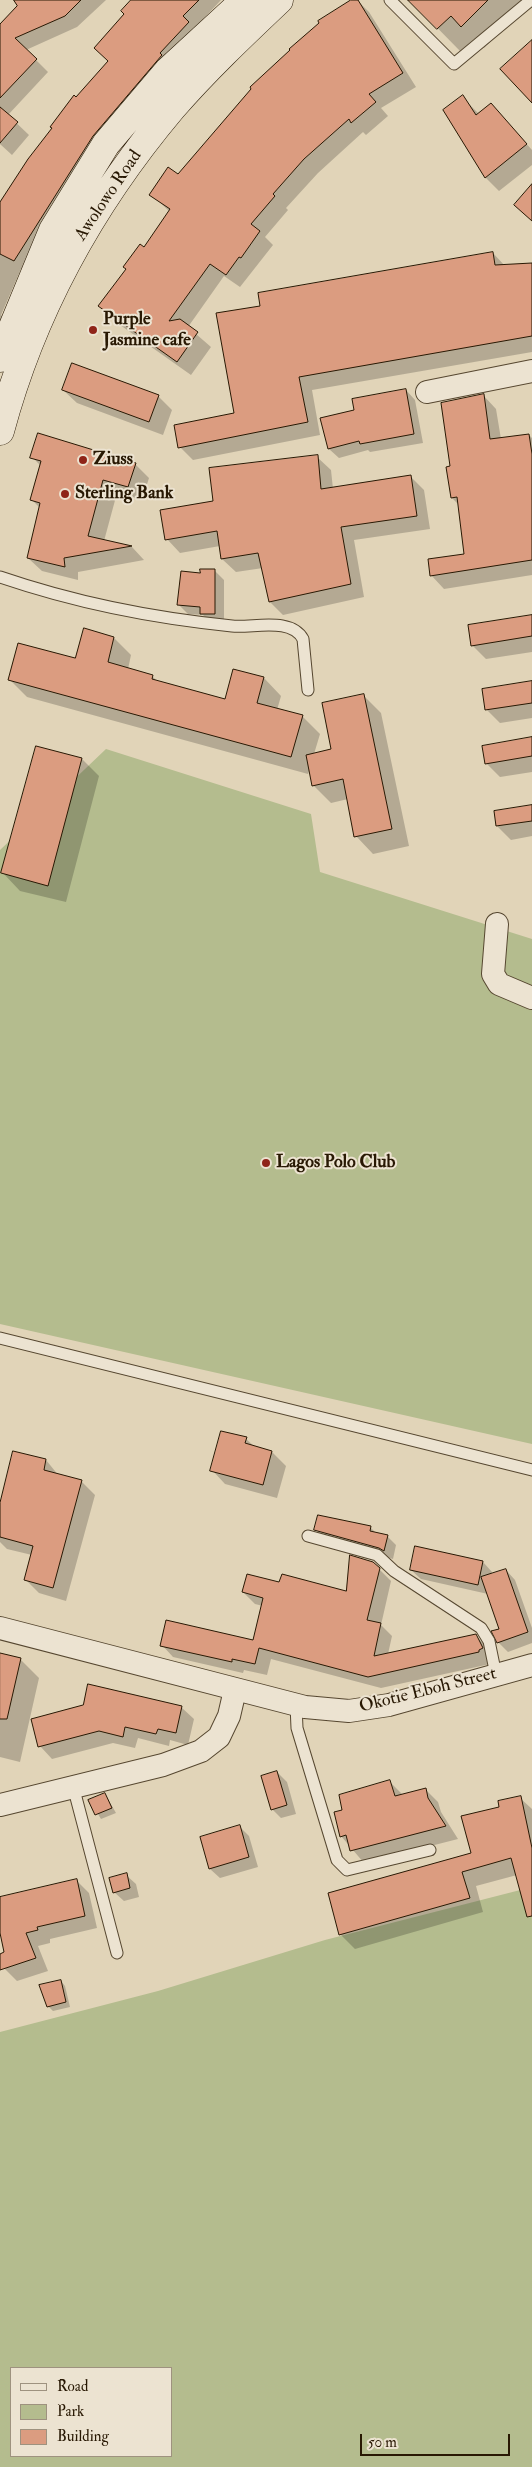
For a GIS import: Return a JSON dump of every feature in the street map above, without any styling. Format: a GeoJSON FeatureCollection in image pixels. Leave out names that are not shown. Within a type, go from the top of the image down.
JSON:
{"type":"FeatureCollection","features":[{"type":"Feature","properties":{"kind":"main road","name":"Awolowo Road"},"geometry":{"type":"LineString","coordinates":[[0,358],[53,230],[106,144],[168,71],[245,0]]}},
{"type":"Feature","properties":{"kind":"main road","name":"Awolowo Road"},"geometry":{"type":"LineString","coordinates":[[0,431],[13,384],[32,333],[58,279],[105,198],[172,109],[212,64],[279,0]]}},
{"type":"Feature","properties":{"kind":"street"},"geometry":{"type":"LineString","coordinates":[[427,392],[532,371]]}},
{"type":"Feature","properties":{"kind":"street"},"geometry":{"type":"LineString","coordinates":[[497,924],[492,974],[499,984],[532,998]]}},
{"type":"Feature","properties":{"kind":"street","name":"Okotie Eboh Street"},"geometry":{"type":"LineString","coordinates":[[0,1628],[296,1705],[349,1711],[389,1705],[532,1665]]}},
{"type":"Feature","properties":{"kind":"street"},"geometry":{"type":"LineString","coordinates":[[0,1805],[163,1765],[201,1751],[219,1736],[229,1716],[235,1690]]}},
{"type":"Feature","properties":{"kind":"lane"},"geometry":{"type":"LineString","coordinates":[[390,0],[454,64],[530,0]]}},
{"type":"Feature","properties":{"kind":"lane"},"geometry":{"type":"LineString","coordinates":[[0,577],[53,595],[149,616],[234,626],[291,626],[300,632],[303,639],[308,690]]}},
{"type":"Feature","properties":{"kind":"lane"},"geometry":{"type":"LineString","coordinates":[[0,1338],[458,1450],[532,1470]]}},
{"type":"Feature","properties":{"kind":"lane"},"geometry":{"type":"LineString","coordinates":[[308,1536],[377,1555],[394,1571],[481,1628],[488,1641],[496,1674]]}},
{"type":"Feature","properties":{"kind":"lane"},"geometry":{"type":"LineString","coordinates":[[296,1705],[297,1728],[336,1860],[341,1866],[347,1870],[430,1850]]}},
{"type":"Feature","properties":{"kind":"lane"},"geometry":{"type":"LineString","coordinates":[[73,1786],[117,1953]]}},
{"type":"Feature","properties":{"kind":"green space","name":"Lagos Polo Club"},"geometry":{"type":"Polygon","coordinates":[[[106,749],[311,814],[320,872],[532,939],[532,1444],[0,1324],[0,850],[106,749]]]}},
{"type":"Feature","properties":{"kind":"green space"},"geometry":{"type":"Polygon","coordinates":[[[532,1887],[532,2467],[0,2467],[0,2032],[158,1991],[325,1940],[532,1887]]]}},
{"type":"Feature","properties":{"kind":"building"},"geometry":{"type":"Polygon","coordinates":[[[14,0],[81,0],[65,16],[15,38],[37,59],[0,98],[0,24],[17,6],[14,0]]]}},
{"type":"Feature","properties":{"kind":"building"},"geometry":{"type":"Polygon","coordinates":[[[131,0],[199,0],[183,16],[189,22],[160,53],[162,55],[93,136],[14,261],[0,254],[0,202],[28,159],[52,128],[50,127],[74,95],[76,97],[108,61],[94,48],[124,14],[121,11],[131,0]]]}},
{"type":"Feature","properties":{"kind":"building"},"geometry":{"type":"Polygon","coordinates":[[[351,0],[358,0],[403,73],[369,94],[376,102],[351,123],[349,119],[304,159],[273,194],[275,196],[251,224],[260,231],[226,275],[210,264],[169,321],[180,319],[198,332],[177,362],[98,306],[126,269],[123,267],[140,244],[144,247],[170,209],[149,195],[168,167],[178,174],[251,89],[250,87],[319,23],[318,21],[351,0]]]}},
{"type":"Feature","properties":{"kind":"building"},"geometry":{"type":"Polygon","coordinates":[[[408,0],[488,0],[461,27],[451,16],[437,29],[408,0]]]}},
{"type":"Feature","properties":{"kind":"building"},"geometry":{"type":"Polygon","coordinates":[[[532,40],[532,103],[500,69],[532,40]]]}},
{"type":"Feature","properties":{"kind":"building"},"geometry":{"type":"Polygon","coordinates":[[[463,95],[476,115],[491,103],[527,144],[485,178],[443,110],[463,95]]]}},
{"type":"Feature","properties":{"kind":"building"},"geometry":{"type":"Polygon","coordinates":[[[0,107],[18,122],[0,143],[0,107]]]}},
{"type":"Feature","properties":{"kind":"building"},"geometry":{"type":"Polygon","coordinates":[[[532,184],[532,221],[514,205],[532,184]]]}},
{"type":"Feature","properties":{"kind":"building"},"geometry":{"type":"Polygon","coordinates":[[[493,252],[495,265],[532,263],[532,336],[299,377],[308,422],[178,448],[174,425],[234,413],[216,313],[260,306],[258,293],[493,252]]]}},
{"type":"Feature","properties":{"kind":"building"},"geometry":{"type":"Polygon","coordinates":[[[72,363],[159,395],[149,422],[62,390],[72,363]]]}},
{"type":"Feature","properties":{"kind":"building"},"geometry":{"type":"Polygon","coordinates":[[[406,389],[414,434],[360,444],[359,441],[328,449],[320,418],[354,410],[352,399],[406,389]]]}},
{"type":"Feature","properties":{"kind":"building"},"geometry":{"type":"Polygon","coordinates":[[[484,394],[490,439],[529,434],[532,454],[532,560],[430,576],[428,559],[464,554],[457,497],[451,498],[446,467],[450,466],[441,403],[484,394]]]}},
{"type":"Feature","properties":{"kind":"building"},"geometry":{"type":"Polygon","coordinates":[[[38,433],[136,463],[128,487],[103,480],[88,536],[132,546],[64,558],[65,567],[27,558],[40,503],[30,500],[41,461],[30,458],[38,433]]]}},
{"type":"Feature","properties":{"kind":"building"},"geometry":{"type":"Polygon","coordinates":[[[318,455],[321,489],[411,475],[417,516],[341,527],[351,584],[269,602],[258,553],[221,559],[217,531],[165,540],[160,510],[213,501],[209,468],[318,455]]]}},
{"type":"Feature","properties":{"kind":"building"},"geometry":{"type":"Polygon","coordinates":[[[200,569],[215,569],[215,614],[200,614],[200,607],[177,605],[181,571],[200,573],[200,569]]]}},
{"type":"Feature","properties":{"kind":"building"},"geometry":{"type":"Polygon","coordinates":[[[532,615],[532,636],[471,646],[468,625],[532,615]]]}},
{"type":"Feature","properties":{"kind":"building"},"geometry":{"type":"Polygon","coordinates":[[[84,628],[114,637],[108,662],[153,675],[152,679],[225,699],[233,669],[264,677],[257,703],[303,715],[291,757],[8,680],[18,643],[75,658],[84,628]]]}},
{"type":"Feature","properties":{"kind":"building"},"geometry":{"type":"Polygon","coordinates":[[[532,681],[532,703],[485,710],[482,689],[532,681]]]}},
{"type":"Feature","properties":{"kind":"building"},"geometry":{"type":"Polygon","coordinates":[[[364,694],[392,829],[354,837],[343,779],[312,786],[306,755],[331,749],[322,703],[364,694]]]}},
{"type":"Feature","properties":{"kind":"building"},"geometry":{"type":"Polygon","coordinates":[[[532,737],[532,756],[485,764],[482,746],[532,737]]]}},
{"type":"Feature","properties":{"kind":"building"},"geometry":{"type":"Polygon","coordinates":[[[36,746],[82,758],[48,886],[1,873],[36,746]]]}},
{"type":"Feature","properties":{"kind":"building"},"geometry":{"type":"Polygon","coordinates":[[[532,805],[532,821],[496,826],[494,811],[532,805]]]}},
{"type":"Feature","properties":{"kind":"building"},"geometry":{"type":"Polygon","coordinates":[[[221,1431],[247,1437],[245,1443],[272,1451],[263,1485],[210,1471],[221,1431]]]}},
{"type":"Feature","properties":{"kind":"building"},"geometry":{"type":"Polygon","coordinates":[[[13,1451],[46,1459],[44,1470],[82,1480],[53,1588],[24,1580],[33,1546],[0,1537],[0,1503],[13,1451]]]}},
{"type":"Feature","properties":{"kind":"building"},"geometry":{"type":"Polygon","coordinates":[[[318,1515],[371,1526],[370,1531],[388,1535],[384,1551],[314,1530],[318,1515]]]}},
{"type":"Feature","properties":{"kind":"building"},"geometry":{"type":"Polygon","coordinates":[[[415,1546],[483,1561],[478,1585],[410,1570],[415,1546]]]}},
{"type":"Feature","properties":{"kind":"building"},"geometry":{"type":"Polygon","coordinates":[[[350,1555],[373,1562],[380,1568],[367,1620],[381,1623],[374,1656],[476,1634],[483,1648],[479,1652],[368,1677],[259,1648],[255,1664],[232,1659],[232,1662],[160,1646],[166,1620],[253,1640],[263,1598],[242,1592],[247,1574],[279,1582],[282,1574],[346,1591],[350,1555]]]}},
{"type":"Feature","properties":{"kind":"building"},"geometry":{"type":"Polygon","coordinates":[[[506,1569],[528,1632],[497,1643],[491,1631],[499,1629],[481,1577],[506,1569]]]}},
{"type":"Feature","properties":{"kind":"building"},"geometry":{"type":"Polygon","coordinates":[[[0,1653],[21,1658],[7,1719],[0,1719],[0,1653]]]}},
{"type":"Feature","properties":{"kind":"building"},"geometry":{"type":"Polygon","coordinates":[[[88,1684],[182,1706],[176,1733],[158,1729],[156,1734],[125,1727],[123,1737],[99,1731],[38,1747],[31,1719],[83,1705],[88,1684]]]}},
{"type":"Feature","properties":{"kind":"building"},"geometry":{"type":"Polygon","coordinates":[[[277,1771],[287,1805],[271,1810],[261,1776],[277,1771]]]}},
{"type":"Feature","properties":{"kind":"building"},"geometry":{"type":"Polygon","coordinates":[[[390,1780],[395,1796],[426,1788],[428,1798],[446,1826],[350,1851],[346,1835],[340,1837],[334,1812],[342,1810],[339,1795],[390,1780]]]}},
{"type":"Feature","properties":{"kind":"building"},"geometry":{"type":"Polygon","coordinates":[[[105,1793],[112,1808],[95,1815],[88,1800],[105,1793]]]}},
{"type":"Feature","properties":{"kind":"building"},"geometry":{"type":"Polygon","coordinates":[[[521,1796],[532,1848],[532,1916],[527,1917],[511,1858],[462,1872],[470,1898],[339,1935],[328,1893],[471,1853],[461,1816],[499,1807],[498,1801],[521,1796]]]}},
{"type":"Feature","properties":{"kind":"building"},"geometry":{"type":"Polygon","coordinates":[[[240,1825],[249,1857],[209,1869],[200,1837],[240,1825]]]}},
{"type":"Feature","properties":{"kind":"building"},"geometry":{"type":"Polygon","coordinates":[[[127,1873],[130,1888],[113,1893],[109,1878],[127,1873]]]}},
{"type":"Feature","properties":{"kind":"building"},"geometry":{"type":"Polygon","coordinates":[[[77,1879],[85,1916],[37,1927],[38,1930],[26,1933],[36,1958],[0,1970],[0,1954],[4,1952],[0,1933],[0,1897],[77,1879]]]}},
{"type":"Feature","properties":{"kind":"building"},"geometry":{"type":"Polygon","coordinates":[[[61,1980],[66,2002],[47,2007],[39,1985],[61,1980]]]}},
{"type":"Feature","properties":{"kind":"place","name":"Purple Jasmine cafe"},"geometry":{"type":"Point","coordinates":[93,330]}},
{"type":"Feature","properties":{"kind":"place","name":"Ziuss"},"geometry":{"type":"Point","coordinates":[83,460]}},
{"type":"Feature","properties":{"kind":"place","name":"Sterling Bank"},"geometry":{"type":"Point","coordinates":[65,494]}},
{"type":"Feature","properties":{"kind":"place","name":"Lagos Polo Club"},"geometry":{"type":"Point","coordinates":[266,1163]}}]}
